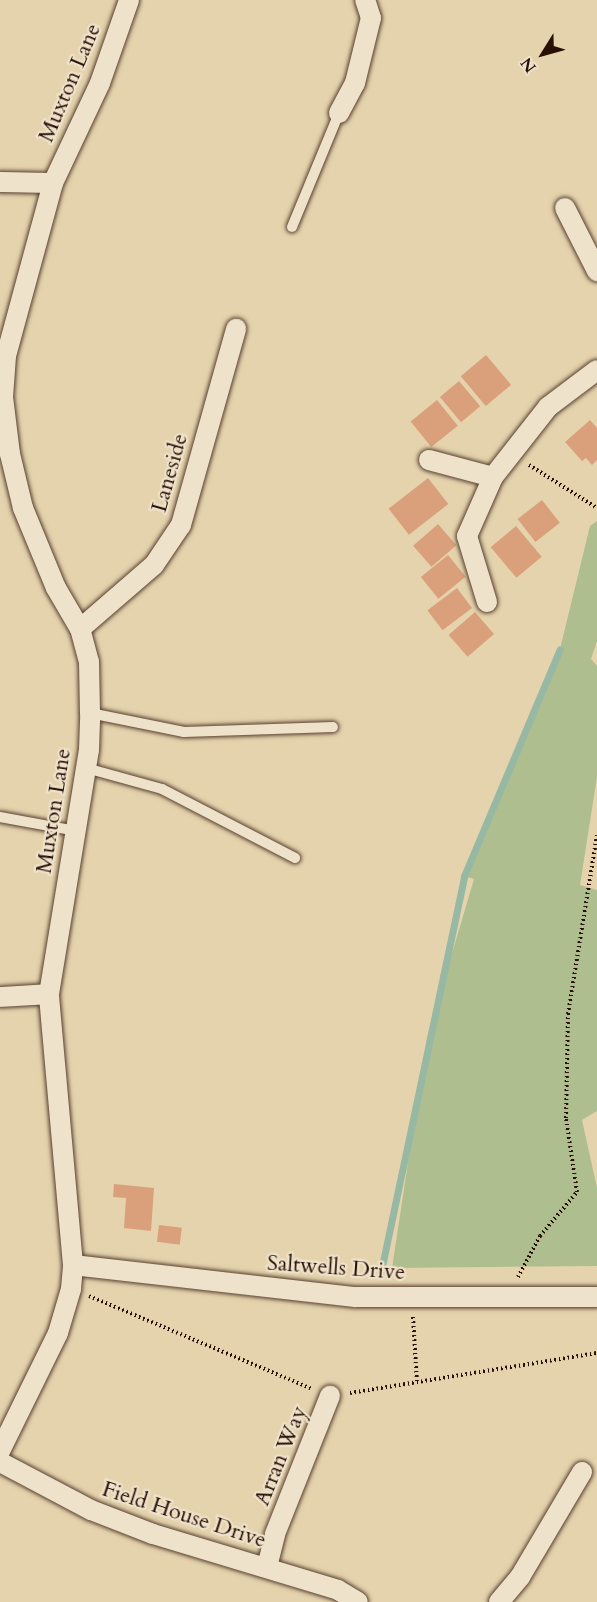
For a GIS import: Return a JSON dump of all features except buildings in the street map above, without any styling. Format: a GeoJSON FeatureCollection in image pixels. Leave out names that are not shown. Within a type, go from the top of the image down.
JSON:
{"type":"FeatureCollection","features":[{"type":"Feature","properties":{"kind":"street","name":"Muxton Lane"},"geometry":{"type":"LineString","coordinates":[[0,1451],[58,1333],[71,1289],[73,1265],[50,994],[86,768],[90,713],[89,662],[80,629],[56,588],[23,508],[3,397],[6,356],[53,183],[100,83],[129,0]]}},
{"type":"Feature","properties":{"kind":"street"},"geometry":{"type":"LineString","coordinates":[[339,113],[355,83],[371,18],[365,0]]}},
{"type":"Feature","properties":{"kind":"street"},"geometry":{"type":"LineString","coordinates":[[0,182],[53,183]]}},
{"type":"Feature","properties":{"kind":"street"},"geometry":{"type":"LineString","coordinates":[[565,208],[597,270]]}},
{"type":"Feature","properties":{"kind":"street","name":"Laneside"},"geometry":{"type":"LineString","coordinates":[[80,629],[154,565],[181,525],[236,329]]}},
{"type":"Feature","properties":{"kind":"street"},"geometry":{"type":"LineString","coordinates":[[487,602],[467,536],[493,477],[548,407],[597,370]]}},
{"type":"Feature","properties":{"kind":"street"},"geometry":{"type":"LineString","coordinates":[[429,460],[493,477]]}},
{"type":"Feature","properties":{"kind":"street"},"geometry":{"type":"LineString","coordinates":[[0,997],[50,994]]}},
{"type":"Feature","properties":{"kind":"street","name":"Saltwells Drive"},"geometry":{"type":"LineString","coordinates":[[73,1265],[355,1297],[507,1299],[597,1297]]}},
{"type":"Feature","properties":{"kind":"street","name":"Arran Way"},"geometry":{"type":"LineString","coordinates":[[267,1567],[275,1534],[330,1396]]}},
{"type":"Feature","properties":{"kind":"street","name":"Field House Drive"},"geometry":{"type":"LineString","coordinates":[[0,1462],[112,1518],[338,1590],[358,1602]]}},
{"type":"Feature","properties":{"kind":"street"},"geometry":{"type":"LineString","coordinates":[[499,1602],[520,1577],[582,1472]]}},
{"type":"Feature","properties":{"kind":"lane"},"geometry":{"type":"LineString","coordinates":[[292,226],[339,113]]}},
{"type":"Feature","properties":{"kind":"lane"},"geometry":{"type":"LineString","coordinates":[[90,713],[184,732],[333,727]]}},
{"type":"Feature","properties":{"kind":"lane"},"geometry":{"type":"LineString","coordinates":[[86,768],[162,789],[295,858]]}},
{"type":"Feature","properties":{"kind":"lane"},"geometry":{"type":"LineString","coordinates":[[0,817],[76,831]]}},
{"type":"Feature","properties":{"kind":"path"},"geometry":{"type":"LineString","coordinates":[[511,454],[597,508]]}},
{"type":"Feature","properties":{"kind":"path"},"geometry":{"type":"LineString","coordinates":[[507,1299],[540,1236],[577,1192],[566,1118],[568,1014],[597,835]]}},
{"type":"Feature","properties":{"kind":"path"},"geometry":{"type":"LineString","coordinates":[[71,1289],[330,1396],[597,1353]]}},
{"type":"Feature","properties":{"kind":"path"},"geometry":{"type":"LineString","coordinates":[[412,1298],[417,1382]]}},
{"type":"Feature","properties":{"kind":"green space"},"geometry":{"type":"Polygon","coordinates":[[[597,521],[597,641],[591,659],[597,666],[597,777],[580,885],[597,890],[597,1111],[582,1120],[597,1188],[597,1266],[392,1268],[427,1038],[474,879],[464,876],[560,649],[590,526],[597,521]]]}},
{"type":"Feature","properties":{"kind":"waterway"},"geometry":{"type":"LineString","coordinates":[[381,1271],[464,876],[560,649]]}}]}
